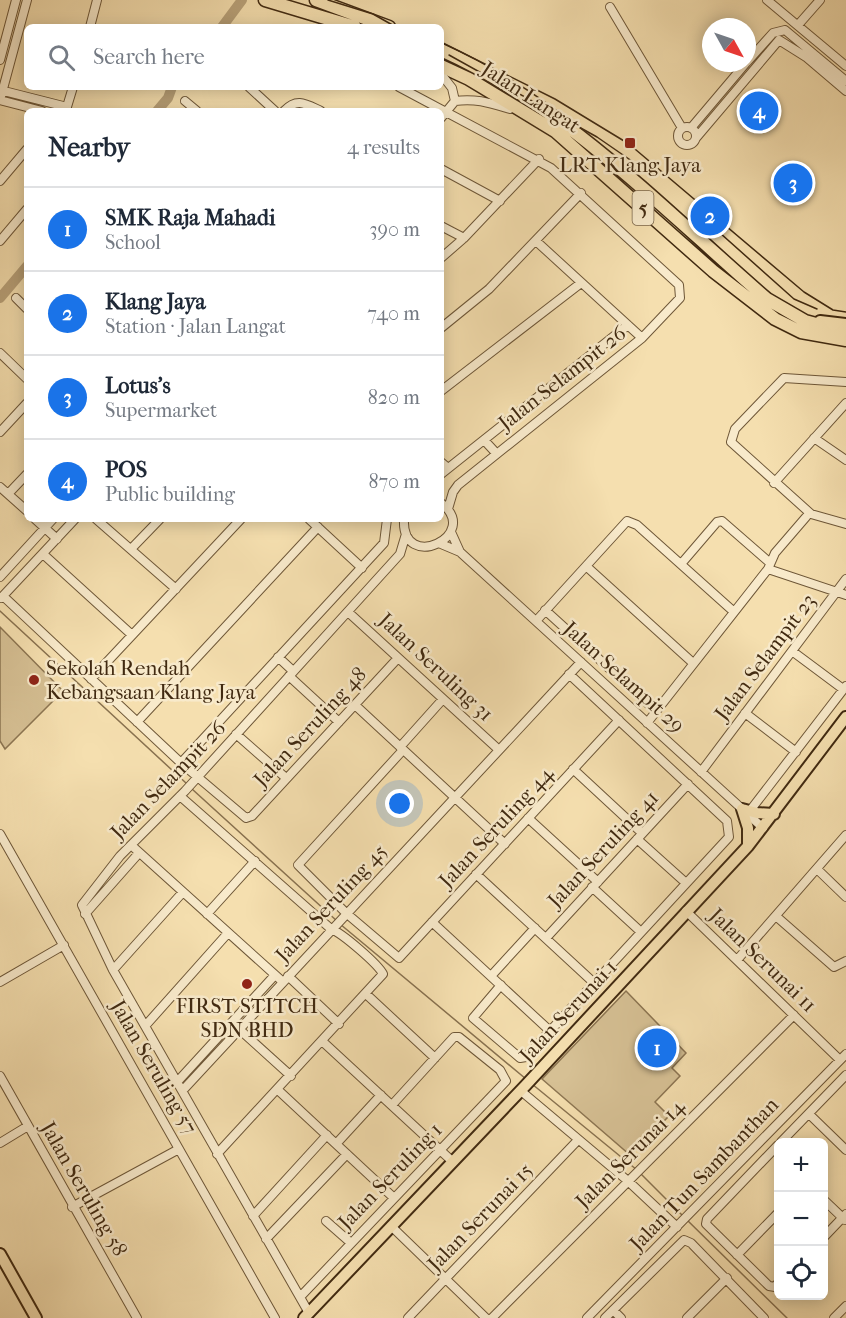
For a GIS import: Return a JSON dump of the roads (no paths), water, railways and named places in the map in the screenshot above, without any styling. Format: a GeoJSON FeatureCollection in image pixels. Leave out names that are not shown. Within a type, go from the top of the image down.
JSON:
{"type":"FeatureCollection","features":[{"type":"Feature","properties":{"kind":"highway"},"geometry":{"type":"LineString","coordinates":[[264,0],[345,24]]}},
{"type":"Feature","properties":{"kind":"highway"},"geometry":{"type":"LineString","coordinates":[[316,0],[381,24]]}},
{"type":"Feature","properties":{"kind":"highway","name":"Jalan Langat"},"geometry":{"type":"LineString","coordinates":[[444,52],[507,85],[556,118],[767,298],[805,321],[846,332]]}},
{"type":"Feature","properties":{"kind":"highway","name":"Jalan Langat"},"geometry":{"type":"LineString","coordinates":[[444,67],[469,79],[555,131],[775,320],[801,332],[846,341]]}},
{"type":"Feature","properties":{"kind":"main road","name":"Jalan Langat"},"geometry":{"type":"LineString","coordinates":[[805,321],[846,324]]}},
{"type":"Feature","properties":{"kind":"main road","name":"Jalan Serunai 1"},"geometry":{"type":"LineString","coordinates":[[306,1315],[523,1088],[748,846],[846,717]]}},
{"type":"Feature","properties":{"kind":"main road"},"geometry":{"type":"LineString","coordinates":[[748,846],[745,810],[774,813]]}},
{"type":"Feature","properties":{"kind":"main road"},"geometry":{"type":"LineString","coordinates":[[0,1254],[36,1318]]}},
{"type":"Feature","properties":{"kind":"street"},"geometry":{"type":"LineString","coordinates":[[0,60],[16,0]]}},
{"type":"Feature","properties":{"kind":"street"},"geometry":{"type":"LineString","coordinates":[[27,0],[0,100],[31,108]]}},
{"type":"Feature","properties":{"kind":"street"},"geometry":{"type":"LineString","coordinates":[[91,24],[97,0]]}},
{"type":"Feature","properties":{"kind":"street"},"geometry":{"type":"LineString","coordinates":[[767,0],[843,63],[846,52]]}},
{"type":"Feature","properties":{"kind":"street"},"geometry":{"type":"LineString","coordinates":[[798,25],[820,0]]}},
{"type":"Feature","properties":{"kind":"street"},"geometry":{"type":"LineString","coordinates":[[610,7],[687,128],[695,132],[696,138]]}},
{"type":"Feature","properties":{"kind":"street"},"geometry":{"type":"LineString","coordinates":[[777,30],[779,40],[806,57],[846,91]]}},
{"type":"Feature","properties":{"kind":"street"},"geometry":{"type":"LineString","coordinates":[[756,52],[777,30],[785,30],[846,81]]}},
{"type":"Feature","properties":{"kind":"street"},"geometry":{"type":"LineString","coordinates":[[737,72],[687,128],[678,134],[681,143],[691,144],[779,40]]}},
{"type":"Feature","properties":{"kind":"street"},"geometry":{"type":"LineString","coordinates":[[444,78],[452,88],[455,101]]}},
{"type":"Feature","properties":{"kind":"street"},"geometry":{"type":"LineString","coordinates":[[1,90],[63,108]]}},
{"type":"Feature","properties":{"kind":"street"},"geometry":{"type":"LineString","coordinates":[[66,108],[72,90]]}},
{"type":"Feature","properties":{"kind":"street"},"geometry":{"type":"LineString","coordinates":[[252,90],[271,108]]}},
{"type":"Feature","properties":{"kind":"street"},"geometry":{"type":"LineString","coordinates":[[405,90],[442,108]]}},
{"type":"Feature","properties":{"kind":"street"},"geometry":{"type":"LineString","coordinates":[[444,115],[455,101],[475,98],[532,116]]}},
{"type":"Feature","properties":{"kind":"street"},"geometry":{"type":"LineString","coordinates":[[186,101],[194,108]]}},
{"type":"Feature","properties":{"kind":"street"},"geometry":{"type":"LineString","coordinates":[[287,108],[292,103],[303,102],[315,108]]}},
{"type":"Feature","properties":{"kind":"street"},"geometry":{"type":"LineString","coordinates":[[444,109],[539,159],[581,194],[489,289],[444,326]]}},
{"type":"Feature","properties":{"kind":"street"},"geometry":{"type":"LineString","coordinates":[[0,181],[24,153]]}},
{"type":"Feature","properties":{"kind":"street"},"geometry":{"type":"LineString","coordinates":[[444,255],[464,238],[539,159]]}},
{"type":"Feature","properties":{"kind":"street"},"geometry":{"type":"LineString","coordinates":[[444,171],[500,201]]}},
{"type":"Feature","properties":{"kind":"street","name":"Jalan Selampit 26"},"geometry":{"type":"LineString","coordinates":[[444,499],[496,453],[642,338],[680,298],[679,285],[581,194]]}},
{"type":"Feature","properties":{"kind":"street"},"geometry":{"type":"LineString","coordinates":[[2,236],[24,212]]}},
{"type":"Feature","properties":{"kind":"street"},"geometry":{"type":"LineString","coordinates":[[444,228],[464,238]]}},
{"type":"Feature","properties":{"kind":"street"},"geometry":{"type":"LineString","coordinates":[[537,241],[642,338]]}},
{"type":"Feature","properties":{"kind":"street"},"geometry":{"type":"LineString","coordinates":[[444,390],[581,283]]}},
{"type":"Feature","properties":{"kind":"street"},"geometry":{"type":"LineString","coordinates":[[16,298],[24,306]]}},
{"type":"Feature","properties":{"kind":"street"},"geometry":{"type":"LineString","coordinates":[[444,471],[628,325]]}},
{"type":"Feature","properties":{"kind":"street"},"geometry":{"type":"LineString","coordinates":[[0,353],[24,376]]}},
{"type":"Feature","properties":{"kind":"street"},"geometry":{"type":"LineString","coordinates":[[846,382],[784,378],[735,429],[731,442],[811,514],[846,524]]}},
{"type":"Feature","properties":{"kind":"street"},"geometry":{"type":"LineString","coordinates":[[774,483],[846,403]]}},
{"type":"Feature","properties":{"kind":"street"},"geometry":{"type":"LineString","coordinates":[[2,426],[24,406]]}},
{"type":"Feature","properties":{"kind":"street"},"geometry":{"type":"LineString","coordinates":[[814,438],[846,460]]}},
{"type":"Feature","properties":{"kind":"street"},"geometry":{"type":"LineString","coordinates":[[484,440],[496,453]]}},
{"type":"Feature","properties":{"kind":"street"},"geometry":{"type":"LineString","coordinates":[[444,465],[448,468]]}},
{"type":"Feature","properties":{"kind":"street"},"geometry":{"type":"LineString","coordinates":[[8,494],[24,477]]}},
{"type":"Feature","properties":{"kind":"street"},"geometry":{"type":"LineString","coordinates":[[0,487],[24,508]]}},
{"type":"Feature","properties":{"kind":"street"},"geometry":{"type":"LineString","coordinates":[[448,509],[453,492]]}},
{"type":"Feature","properties":{"kind":"street"},"geometry":{"type":"LineString","coordinates":[[444,504],[448,509]]}},
{"type":"Feature","properties":{"kind":"street","name":"Jalan Selampit 29"},"geometry":{"type":"LineString","coordinates":[[448,509],[452,520],[451,532],[460,552]]}},
{"type":"Feature","properties":{"kind":"street"},"geometry":{"type":"LineString","coordinates":[[647,723],[806,517]]}},
{"type":"Feature","properties":{"kind":"street"},"geometry":{"type":"LineString","coordinates":[[536,621],[624,524],[633,521],[733,611]]}},
{"type":"Feature","properties":{"kind":"street"},"geometry":{"type":"LineString","coordinates":[[681,564],[717,522],[722,521],[768,565],[846,595]]}},
{"type":"Feature","properties":{"kind":"street"},"geometry":{"type":"LineString","coordinates":[[38,522],[57,539]]}},
{"type":"Feature","properties":{"kind":"street"},"geometry":{"type":"LineString","coordinates":[[0,577],[50,522]]}},
{"type":"Feature","properties":{"kind":"street"},"geometry":{"type":"LineString","coordinates":[[72,522],[2,598],[182,763],[195,779]]}},
{"type":"Feature","properties":{"kind":"street"},"geometry":{"type":"LineString","coordinates":[[100,522],[176,589]]}},
{"type":"Feature","properties":{"kind":"street"},"geometry":{"type":"LineString","coordinates":[[131,549],[157,522]]}},
{"type":"Feature","properties":{"kind":"street"},"geometry":{"type":"LineString","coordinates":[[91,680],[238,522]]}},
{"type":"Feature","properties":{"kind":"street"},"geometry":{"type":"LineString","coordinates":[[312,522],[362,568]]}},
{"type":"Feature","properties":{"kind":"street"},"geometry":{"type":"LineString","coordinates":[[182,763],[384,543],[387,522]]}},
{"type":"Feature","properties":{"kind":"street"},"geometry":{"type":"LineString","coordinates":[[404,522],[406,534],[418,545],[426,547],[441,544],[451,532]]}},
{"type":"Feature","properties":{"kind":"street"},"geometry":{"type":"LineString","coordinates":[[137,722],[318,527]]}},
{"type":"Feature","properties":{"kind":"street","name":"Jalan Selampit 26"},"geometry":{"type":"LineString","coordinates":[[400,554],[406,534]]}},
{"type":"Feature","properties":{"kind":"street","name":"Jalan Selampit 29"},"geometry":{"type":"LineString","coordinates":[[441,544],[460,552],[763,828]]}},
{"type":"Feature","properties":{"kind":"street","name":"Jalan Selampit 26"},"geometry":{"type":"LineString","coordinates":[[85,914],[82,905],[131,846],[182,794],[400,554],[418,545]]}},
{"type":"Feature","properties":{"kind":"street"},"geometry":{"type":"LineString","coordinates":[[43,554],[132,635]]}},
{"type":"Feature","properties":{"kind":"street"},"geometry":{"type":"LineString","coordinates":[[586,566],[693,663]]}},
{"type":"Feature","properties":{"kind":"street","name":"Jalan Selampit 23"},"geometry":{"type":"LineString","coordinates":[[701,772],[846,579]]}},
{"type":"Feature","properties":{"kind":"street","name":"Jalan Selampit 29"},"geometry":{"type":"LineString","coordinates":[[545,610],[656,711]]}},
{"type":"Feature","properties":{"kind":"street","name":"Jalan Seruling 31"},"geometry":{"type":"LineString","coordinates":[[348,612],[499,750]]}},
{"type":"Feature","properties":{"kind":"street"},"geometry":{"type":"LineString","coordinates":[[745,810],[796,752],[845,688],[792,651]]}},
{"type":"Feature","properties":{"kind":"street"},"geometry":{"type":"LineString","coordinates":[[278,657],[291,674],[339,722]]}},
{"type":"Feature","properties":{"kind":"street","name":"Jalan Seruling 48"},"geometry":{"type":"LineString","coordinates":[[195,779],[246,818],[252,816],[398,658]]}},
{"type":"Feature","properties":{"kind":"street","name":"Jalan Seruling 45"},"geometry":{"type":"LineString","coordinates":[[183,1090],[581,662]]}},
{"type":"Feature","properties":{"kind":"street","name":"Jalan Selampit 29"},"geometry":{"type":"LineString","coordinates":[[569,674],[727,821],[729,837],[686,884]]}},
{"type":"Feature","properties":{"kind":"street"},"geometry":{"type":"LineString","coordinates":[[344,915],[298,865],[443,699]]}},
{"type":"Feature","properties":{"kind":"street"},"geometry":{"type":"LineString","coordinates":[[355,705],[505,844]]}},
{"type":"Feature","properties":{"kind":"street"},"geometry":{"type":"LineString","coordinates":[[745,713],[796,752]]}},
{"type":"Feature","properties":{"kind":"street","name":"Jalan Seruling 44"},"geometry":{"type":"LineString","coordinates":[[344,915],[399,958],[619,720]]}},
{"type":"Feature","properties":{"kind":"street"},"geometry":{"type":"LineString","coordinates":[[236,734],[286,778]]}},
{"type":"Feature","properties":{"kind":"street"},"geometry":{"type":"LineString","coordinates":[[501,986],[472,1018],[476,1024],[520,1058],[526,1057],[686,884],[573,769]]}},
{"type":"Feature","properties":{"kind":"street","name":"Jalan Seruling 41"},"geometry":{"type":"LineString","coordinates":[[546,938],[688,784]]}},
{"type":"Feature","properties":{"kind":"street"},"geometry":{"type":"LineString","coordinates":[[182,794],[382,971],[380,979],[218,1154]]}},
{"type":"Feature","properties":{"kind":"street"},"geometry":{"type":"LineString","coordinates":[[528,818],[641,932]]}},
{"type":"Feature","properties":{"kind":"street","name":"Jalan Seruling 57"},"geometry":{"type":"LineString","coordinates":[[0,834],[275,1318]]}},
{"type":"Feature","properties":{"kind":"street"},"geometry":{"type":"LineString","coordinates":[[737,960],[818,870],[846,835]]}},
{"type":"Feature","properties":{"kind":"street"},"geometry":{"type":"LineString","coordinates":[[131,846],[275,975],[285,979],[339,1024]]}},
{"type":"Feature","properties":{"kind":"street","name":"Jalan Selampit 26"},"geometry":{"type":"LineString","coordinates":[[85,914],[139,853]]}},
{"type":"Feature","properties":{"kind":"street"},"geometry":{"type":"LineString","coordinates":[[207,914],[255,861]]}},
{"type":"Feature","properties":{"kind":"street"},"geometry":{"type":"LineString","coordinates":[[818,870],[846,897]]}},
{"type":"Feature","properties":{"kind":"street"},"geometry":{"type":"LineString","coordinates":[[476,874],[593,982]]}},
{"type":"Feature","properties":{"kind":"street"},"geometry":{"type":"LineString","coordinates":[[113,970],[183,892]]}},
{"type":"Feature","properties":{"kind":"street","name":"Jalan Serunai 11"},"geometry":{"type":"LineString","coordinates":[[686,911],[794,1015],[843,1057]]}},
{"type":"Feature","properties":{"kind":"street","name":"Jalan Seruling 57"},"geometry":{"type":"LineString","coordinates":[[85,914],[113,970],[300,1296],[306,1315]]}},
{"type":"Feature","properties":{"kind":"street"},"geometry":{"type":"LineString","coordinates":[[777,917],[834,967],[846,961]]}},
{"type":"Feature","properties":{"kind":"street"},"geometry":{"type":"LineString","coordinates":[[432,922],[549,1030]]}},
{"type":"Feature","properties":{"kind":"street","name":"Jalan Seruling 41"},"geometry":{"type":"LineString","coordinates":[[491,976],[535,928]]}},
{"type":"Feature","properties":{"kind":"street"},"geometry":{"type":"LineString","coordinates":[[146,1025],[228,933]]}},
{"type":"Feature","properties":{"kind":"street"},"geometry":{"type":"LineString","coordinates":[[0,982],[64,945]]}},
{"type":"Feature","properties":{"kind":"street","name":"Jalan Seruling 45"},"geometry":{"type":"LineString","coordinates":[[178,1081],[275,975]]}},
{"type":"Feature","properties":{"kind":"street"},"geometry":{"type":"LineString","coordinates":[[366,994],[435,1058],[392,1105]]}},
{"type":"Feature","properties":{"kind":"street","name":"Jalan Serunai 14"},"geometry":{"type":"LineString","coordinates":[[492,1318],[794,1015]]}},
{"type":"Feature","properties":{"kind":"street"},"geometry":{"type":"LineString","coordinates":[[239,1029],[291,1077]]}},
{"type":"Feature","properties":{"kind":"street","name":"Jalan Seruling 1"},"geometry":{"type":"LineString","coordinates":[[300,1296],[506,1081],[500,1070],[462,1039],[454,1037],[435,1058]]}},
{"type":"Feature","properties":{"kind":"street"},"geometry":{"type":"LineString","coordinates":[[322,1041],[453,1162]]}},
{"type":"Feature","properties":{"kind":"street","name":"Jalan Tun Sambanthan"},"geometry":{"type":"LineString","coordinates":[[586,1318],[843,1057]]}},
{"type":"Feature","properties":{"kind":"street","name":"Jalan Seruling 58"},"geometry":{"type":"LineString","coordinates":[[0,1076],[72,1207],[137,1318]]}},
{"type":"Feature","properties":{"kind":"street"},"geometry":{"type":"LineString","coordinates":[[788,1138],[845,1079]]}},
{"type":"Feature","properties":{"kind":"street"},"geometry":{"type":"LineString","coordinates":[[523,1088],[578,1140],[631,1179],[679,1225]]}},
{"type":"Feature","properties":{"kind":"street"},"geometry":{"type":"LineString","coordinates":[[278,1090],[394,1198]]}},
{"type":"Feature","properties":{"kind":"street"},"geometry":{"type":"LineString","coordinates":[[336,1144],[381,1095]]}},
{"type":"Feature","properties":{"kind":"street"},"geometry":{"type":"LineString","coordinates":[[809,1114],[846,1150]]}},
{"type":"Feature","properties":{"kind":"street"},"geometry":{"type":"LineString","coordinates":[[0,1143],[28,1126]]}},
{"type":"Feature","properties":{"kind":"street"},"geometry":{"type":"LineString","coordinates":[[253,1216],[327,1136]]}},
{"type":"Feature","properties":{"kind":"street","name":"Jalan Serunai 15"},"geometry":{"type":"LineString","coordinates":[[408,1318],[578,1140]]}},
{"type":"Feature","properties":{"kind":"street"},"geometry":{"type":"LineString","coordinates":[[762,1140],[774,1147]]}},
{"type":"Feature","properties":{"kind":"street"},"geometry":{"type":"LineString","coordinates":[[72,1207],[179,1149]]}},
{"type":"Feature","properties":{"kind":"street"},"geometry":{"type":"LineString","coordinates":[[774,1153],[707,1219],[706,1224],[769,1286],[774,1285]]}},
{"type":"Feature","properties":{"kind":"street"},"geometry":{"type":"LineString","coordinates":[[266,1239],[347,1154]]}},
{"type":"Feature","properties":{"kind":"street"},"geometry":{"type":"LineString","coordinates":[[828,1203],[845,1218],[828,1233]]}},
{"type":"Feature","properties":{"kind":"street"},"geometry":{"type":"LineString","coordinates":[[737,1255],[774,1217]]}},
{"type":"Feature","properties":{"kind":"street"},"geometry":{"type":"LineString","coordinates":[[326,1221],[351,1243]]}},
{"type":"Feature","properties":{"kind":"street"},"geometry":{"type":"LineString","coordinates":[[391,1226],[486,1318]]}},
{"type":"Feature","properties":{"kind":"street"},"geometry":{"type":"LineString","coordinates":[[605,1318],[684,1240],[692,1243],[765,1317]]}},
{"type":"Feature","properties":{"kind":"street"},"geometry":{"type":"LineString","coordinates":[[687,1318],[727,1278]]}},
{"type":"Feature","properties":{"kind":"street"},"geometry":{"type":"LineString","coordinates":[[834,1318],[846,1306]]}},
{"type":"Feature","properties":{"kind":"street"},"geometry":{"type":"LineString","coordinates":[[613,1310],[621,1318]]}},
{"type":"Feature","properties":{"kind":"waterway"},"geometry":{"type":"LineString","coordinates":[[224,24],[242,0]]}},
{"type":"Feature","properties":{"kind":"waterway"},"geometry":{"type":"LineString","coordinates":[[160,108],[168,98],[171,90]]}},
{"type":"Feature","properties":{"kind":"waterway"},"geometry":{"type":"LineString","coordinates":[[0,298],[24,270]]}},
{"type":"Feature","properties":{"kind":"waterway"},"geometry":{"type":"LineString","coordinates":[[0,611],[186,783]]}},
{"type":"Feature","properties":{"kind":"waterway"},"geometry":{"type":"LineString","coordinates":[[192,789],[337,921]]}},
{"type":"Feature","properties":{"kind":"waterway"},"geometry":{"type":"LineString","coordinates":[[340,924],[526,1079]]}},
{"type":"Feature","properties":{"kind":"waterway"},"geometry":{"type":"LineString","coordinates":[[532,1084],[637,1170]]}},
{"type":"Feature","properties":{"kind":"waterway"},"geometry":{"type":"LineString","coordinates":[[640,1173],[684,1217]]}},
{"type":"Feature","properties":{"kind":"waterway"},"geometry":{"type":"LineString","coordinates":[[687,1220],[787,1318]]}},
{"type":"Feature","properties":{"kind":"tram line"},"geometry":{"type":"LineString","coordinates":[[328,0],[373,14],[391,24]]}},
{"type":"Feature","properties":{"kind":"tram line"},"geometry":{"type":"LineString","coordinates":[[444,44],[555,99],[629,144],[804,292],[833,310],[846,312]]}},
{"type":"Feature","properties":{"kind":"tram line"},"geometry":{"type":"LineString","coordinates":[[449,55],[597,137],[655,177]]}},
{"type":"Feature","properties":{"kind":"tram line"},"geometry":{"type":"LineString","coordinates":[[692,208],[794,299],[817,309]]}},
{"type":"Feature","properties":{"kind":"place","name":"POS"},"geometry":{"type":"Point","coordinates":[759,111]}},
{"type":"Feature","properties":{"kind":"place","name":"LRT Klang Jaya"},"geometry":{"type":"Point","coordinates":[630,143]}},
{"type":"Feature","properties":{"kind":"place","name":"Lotus's"},"geometry":{"type":"Point","coordinates":[793,183]}},
{"type":"Feature","properties":{"kind":"place","name":"Klang Jaya"},"geometry":{"type":"Point","coordinates":[710,216]}},
{"type":"Feature","properties":{"kind":"place","name":"Sekolah Rendah Kebangsaan Klang Jaya"},"geometry":{"type":"Point","coordinates":[34,680]}},
{"type":"Feature","properties":{"kind":"place","name":"FIRST STITCH SDN BHD"},"geometry":{"type":"Point","coordinates":[247,984]}},
{"type":"Feature","properties":{"kind":"place","name":"SMK Raja Mahadi"},"geometry":{"type":"Point","coordinates":[657,1048]}}]}
